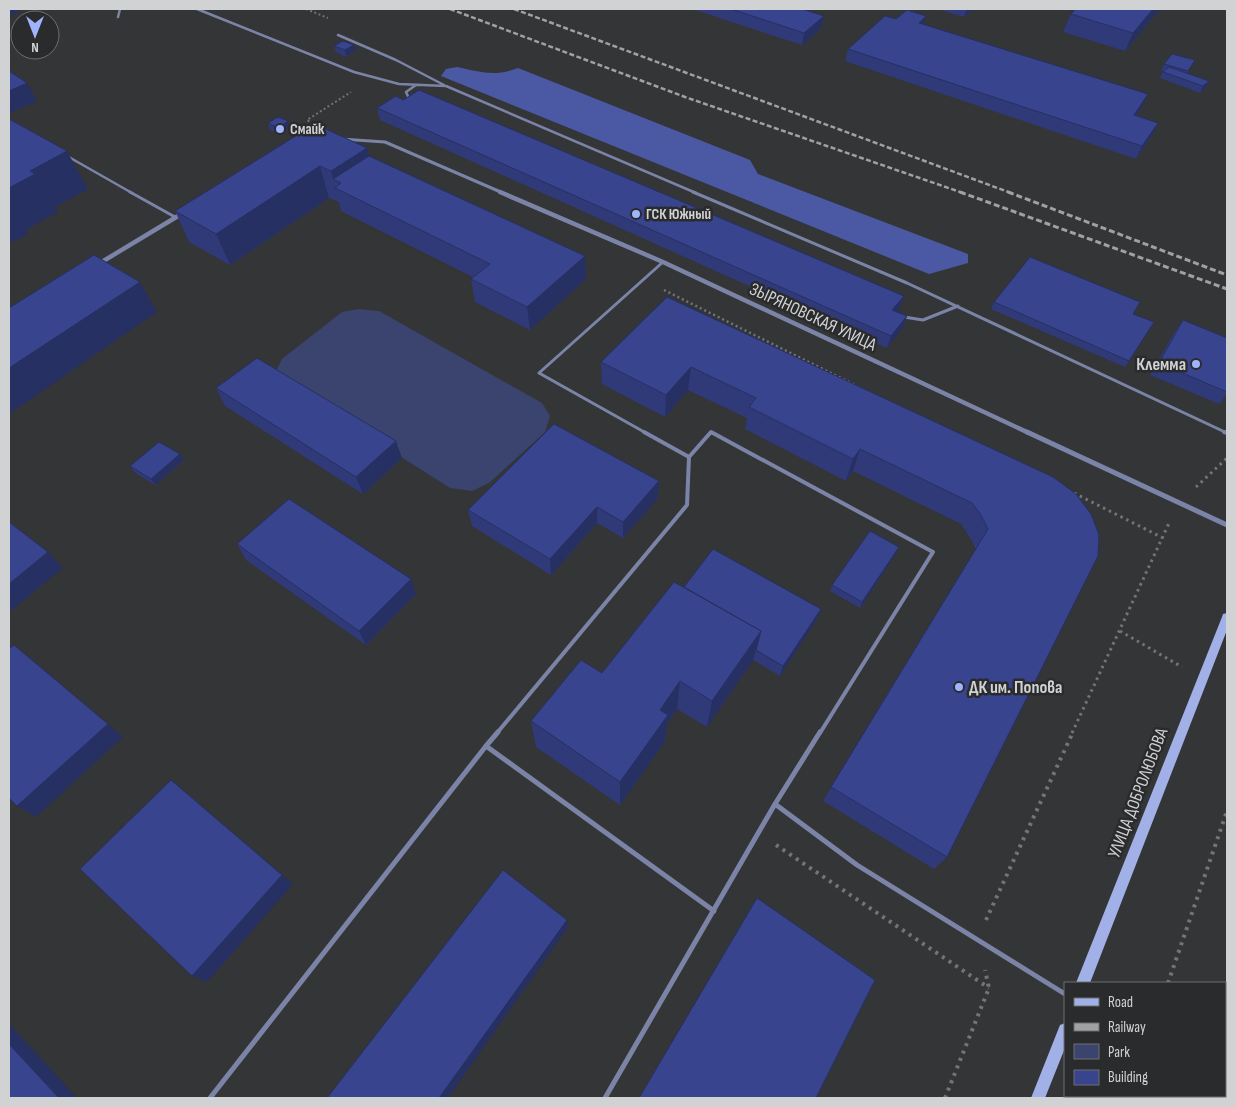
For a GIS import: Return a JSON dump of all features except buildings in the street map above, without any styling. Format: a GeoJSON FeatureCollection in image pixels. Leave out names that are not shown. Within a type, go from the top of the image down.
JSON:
{"type":"FeatureCollection","features":[{"type":"Feature","properties":{"kind":"main road","name":"УЛИЦА ДОБРОЛЮБОВА"},"geometry":{"type":"LineString","coordinates":[[1083,982],[1227,617]]}},
{"type":"Feature","properties":{"kind":"main road"},"geometry":{"type":"LineString","coordinates":[[1038,1098],[1064,1033]]}},
{"type":"Feature","properties":{"kind":"street","name":"ЗЫРЯНОВСКАЯ УЛИЦА"},"geometry":{"type":"LineString","coordinates":[[334,141],[342,139],[385,142],[663,262],[1227,525]]}},
{"type":"Feature","properties":{"kind":"street"},"geometry":{"type":"LineString","coordinates":[[92,267],[192,208]]}},
{"type":"Feature","properties":{"kind":"lane"},"geometry":{"type":"LineString","coordinates":[[118,17],[120,9]]}},
{"type":"Feature","properties":{"kind":"lane"},"geometry":{"type":"LineString","coordinates":[[198,9],[354,72],[399,84],[446,86]]}},
{"type":"Feature","properties":{"kind":"lane"},"geometry":{"type":"LineString","coordinates":[[338,34],[396,60],[446,86],[907,283],[1227,432]]}},
{"type":"Feature","properties":{"kind":"lane"},"geometry":{"type":"LineString","coordinates":[[414,107],[406,92],[416,85]]}},
{"type":"Feature","properties":{"kind":"lane"},"geometry":{"type":"LineString","coordinates":[[67,156],[175,217]]}},
{"type":"Feature","properties":{"kind":"lane"},"geometry":{"type":"LineString","coordinates":[[663,262],[539,373],[689,457]]}},
{"type":"Feature","properties":{"kind":"lane"},"geometry":{"type":"LineString","coordinates":[[904,317],[923,320],[958,306]]}},
{"type":"Feature","properties":{"kind":"lane"},"geometry":{"type":"LineString","coordinates":[[210,1098],[486,746],[687,505],[689,457],[711,432],[933,552],[775,804],[605,1098]]}},
{"type":"Feature","properties":{"kind":"lane"},"geometry":{"type":"LineString","coordinates":[[486,746],[714,911]]}},
{"type":"Feature","properties":{"kind":"lane"},"geometry":{"type":"LineString","coordinates":[[775,804],[857,865],[1064,993]]}},
{"type":"Feature","properties":{"kind":"path"},"geometry":{"type":"LineString","coordinates":[[342,139],[307,120],[357,89]]}},
{"type":"Feature","properties":{"kind":"path"},"geometry":{"type":"LineString","coordinates":[[644,280],[858,386]]}},
{"type":"Feature","properties":{"kind":"path"},"geometry":{"type":"LineString","coordinates":[[946,1098],[989,988],[977,941],[1179,503],[1227,458]]}},
{"type":"Feature","properties":{"kind":"path"},"geometry":{"type":"LineString","coordinates":[[1073,493],[1163,538]]}},
{"type":"Feature","properties":{"kind":"path"},"geometry":{"type":"LineString","coordinates":[[1120,631],[1203,679]]}},
{"type":"Feature","properties":{"kind":"path"},"geometry":{"type":"LineString","coordinates":[[1168,982],[1227,811]]}},
{"type":"Feature","properties":{"kind":"path"},"geometry":{"type":"LineString","coordinates":[[758,834],[844,889],[989,988]]}},
{"type":"Feature","properties":{"kind":"green space"},"geometry":{"type":"Polygon","coordinates":[[[359,309],[379,311],[542,403],[550,416],[545,432],[489,483],[472,491],[450,488],[277,378],[277,369],[282,359],[342,312],[359,309]]]}},
{"type":"Feature","properties":{"kind":"shaded area"},"geometry":{"type":"Polygon","coordinates":[[[457,67],[495,73],[518,68],[750,160],[758,174],[968,254],[968,263],[929,274],[441,76],[446,69],[457,67]]]}},
{"type":"Feature","properties":{"kind":"railway"},"geometry":{"type":"LineString","coordinates":[[450,9],[685,97],[963,193]]}},
{"type":"Feature","properties":{"kind":"railway"},"geometry":{"type":"LineString","coordinates":[[514,9],[1011,193]]}},
{"type":"Feature","properties":{"kind":"railway"},"geometry":{"type":"LineString","coordinates":[[960,192],[1227,289]]}},
{"type":"Feature","properties":{"kind":"railway"},"geometry":{"type":"LineString","coordinates":[[1008,192],[1227,275]]}},
{"type":"Feature","properties":{"kind":"place","name":"Смайк"},"geometry":{"type":"Point","coordinates":[280,129]}},
{"type":"Feature","properties":{"kind":"place","name":"ГСК Южный"},"geometry":{"type":"Point","coordinates":[636,214]}},
{"type":"Feature","properties":{"kind":"place","name":"Клемма"},"geometry":{"type":"Point","coordinates":[1196,364]}},
{"type":"Feature","properties":{"kind":"place","name":"ДК им. Попова"},"geometry":{"type":"Point","coordinates":[959,687]}}]}
